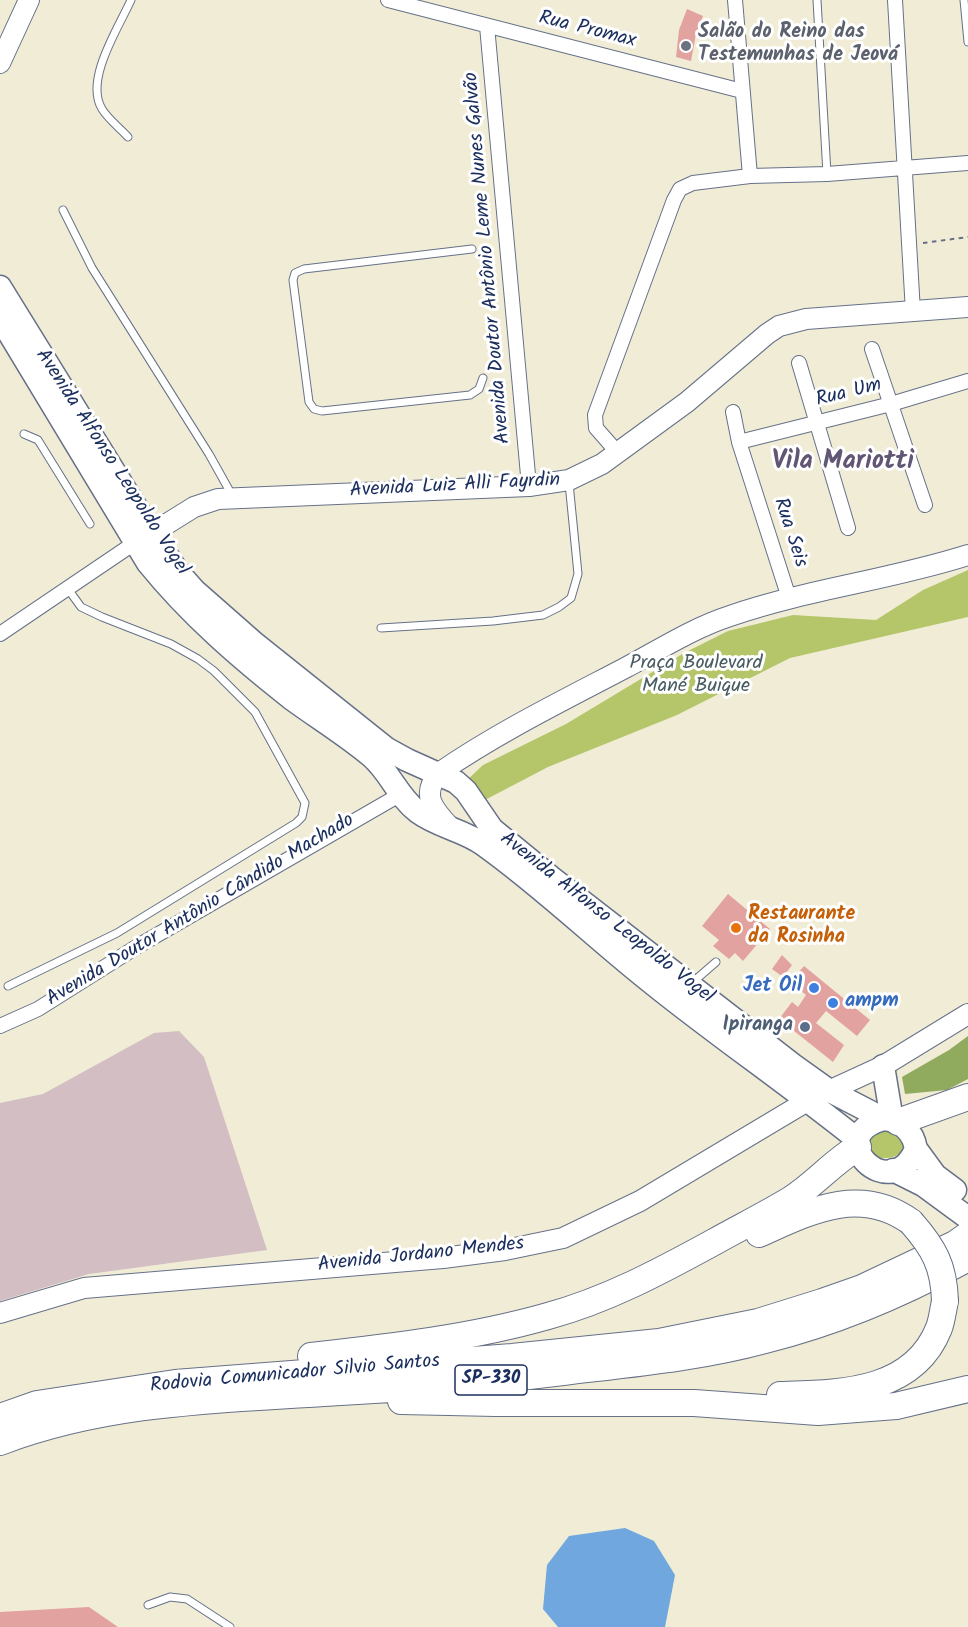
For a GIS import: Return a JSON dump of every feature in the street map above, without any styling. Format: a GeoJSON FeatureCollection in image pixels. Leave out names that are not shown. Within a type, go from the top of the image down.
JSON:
{"type":"FeatureCollection","features":[{"type":"Feature","properties":{"kind":"highway"},"geometry":{"type":"LineString","coordinates":[[891,1120],[968,1097]]}},
{"type":"Feature","properties":{"kind":"highway"},"geometry":{"type":"LineString","coordinates":[[37,1404],[106,1385],[179,1371],[468,1336],[550,1316],[608,1296],[652,1276],[791,1199],[858,1143]]}},
{"type":"Feature","properties":{"kind":"highway"},"geometry":{"type":"LineString","coordinates":[[652,1276],[688,1265],[816,1209],[842,1203],[861,1203],[899,1214],[911,1222],[926,1239],[939,1262],[945,1281],[945,1301],[940,1326],[931,1344],[920,1358],[903,1372],[882,1383],[862,1389],[821,1394],[711,1397],[694,1403]]}},
{"type":"Feature","properties":{"kind":"highway","name":"Rodovia Comunicador Silvio Santos"},"geometry":{"type":"LineString","coordinates":[[0,1417],[37,1404],[175,1383],[512,1358],[659,1342],[758,1322],[822,1302],[873,1283],[955,1244],[968,1235]]}},
{"type":"Feature","properties":{"kind":"highway","name":"Rodovia Comunicador Silvio Santos"},"geometry":{"type":"LineString","coordinates":[[0,1442],[78,1417],[154,1404],[522,1377],[650,1362],[765,1341],[889,1299],[968,1258]]}},
{"type":"Feature","properties":{"kind":"highway"},"geometry":{"type":"LineString","coordinates":[[326,1393],[362,1399],[417,1402],[694,1403],[818,1412],[868,1410],[896,1406],[968,1389]]}},
{"type":"Feature","properties":{"kind":"main road","name":"Avenida Alfonso Leopoldo Vogel"},"geometry":{"type":"LineString","coordinates":[[0,287],[144,538],[148,563],[204,626],[291,698],[372,757],[418,812],[482,843],[545,892],[651,983],[818,1095]]}},
{"type":"Feature","properties":{"kind":"main road","name":"Avenida Alfonso Leopoldo Vogel"},"geometry":{"type":"LineString","coordinates":[[0,318],[144,538],[195,591],[253,642],[387,749],[456,782],[466,791],[492,829],[690,985],[818,1095]]}},
{"type":"Feature","properties":{"kind":"main road"},"geometry":{"type":"LineString","coordinates":[[883,1065],[891,1120]]}},
{"type":"Feature","properties":{"kind":"main road"},"geometry":{"type":"LineString","coordinates":[[818,1095],[891,1120],[911,1133],[929,1180],[968,1218]]}},
{"type":"Feature","properties":{"kind":"main road"},"geometry":{"type":"LineString","coordinates":[[818,1095],[858,1143],[861,1158],[869,1167],[880,1171],[901,1168],[908,1164],[916,1149]]}},
{"type":"Feature","properties":{"kind":"main road"},"geometry":{"type":"LineString","coordinates":[[858,1143],[863,1130],[873,1122],[891,1120]]}},
{"type":"Feature","properties":{"kind":"main road"},"geometry":{"type":"LineString","coordinates":[[892,1170],[929,1180],[968,1201]]}},
{"type":"Feature","properties":{"kind":"street"},"geometry":{"type":"LineString","coordinates":[[0,63],[29,0]]}},
{"type":"Feature","properties":{"kind":"street","name":"Rua Promax"},"geometry":{"type":"LineString","coordinates":[[388,0],[742,91]]}},
{"type":"Feature","properties":{"kind":"street"},"geometry":{"type":"LineString","coordinates":[[735,0],[750,176]]}},
{"type":"Feature","properties":{"kind":"street"},"geometry":{"type":"LineString","coordinates":[[895,0],[913,312]]}},
{"type":"Feature","properties":{"kind":"street","name":"Avenida Doutor Antônio Leme Nunes Galvão"},"geometry":{"type":"LineString","coordinates":[[487,26],[529,486]]}},
{"type":"Feature","properties":{"kind":"street"},"geometry":{"type":"LineString","coordinates":[[618,453],[596,428],[595,416],[674,200],[681,189],[693,183],[750,176],[826,174],[968,163]]}},
{"type":"Feature","properties":{"kind":"street","name":"Avenida Luiz Alli Fayrdin"},"geometry":{"type":"LineString","coordinates":[[0,634],[194,507],[218,499],[529,486],[569,480],[602,464],[618,453],[687,402],[779,326],[807,319],[968,307]]}},
{"type":"Feature","properties":{"kind":"street"},"geometry":{"type":"LineString","coordinates":[[872,349],[925,505]]}},
{"type":"Feature","properties":{"kind":"street"},"geometry":{"type":"LineString","coordinates":[[799,363],[848,528]]}},
{"type":"Feature","properties":{"kind":"street","name":"Rua Um"},"geometry":{"type":"LineString","coordinates":[[739,442],[891,404],[968,381]]}},
{"type":"Feature","properties":{"kind":"street","name":"Rua Seis"},"geometry":{"type":"LineString","coordinates":[[733,412],[739,442],[789,598]]}},
{"type":"Feature","properties":{"kind":"street"},"geometry":{"type":"LineString","coordinates":[[452,829],[431,804],[430,791],[439,773],[542,711],[694,631],[728,616],[789,598],[913,571],[968,555]]}},
{"type":"Feature","properties":{"kind":"street","name":"Avenida Doutor Antônio Cândido Machado"},"geometry":{"type":"LineString","coordinates":[[0,1026],[38,1009],[138,946],[401,794]]}},
{"type":"Feature","properties":{"kind":"street","name":"Avenida Jordano Mendes"},"geometry":{"type":"LineString","coordinates":[[0,1312],[84,1288],[443,1257],[506,1250],[563,1238],[640,1201],[818,1095],[883,1065],[968,1014]]}},
{"type":"Feature","properties":{"kind":"lane"},"geometry":{"type":"LineString","coordinates":[[128,136],[102,109],[97,85],[112,37],[131,0]]}},
{"type":"Feature","properties":{"kind":"lane"},"geometry":{"type":"LineString","coordinates":[[817,0],[826,174]]}},
{"type":"Feature","properties":{"kind":"lane"},"geometry":{"type":"LineString","coordinates":[[964,0],[968,42]]}},
{"type":"Feature","properties":{"kind":"lane"},"geometry":{"type":"LineString","coordinates":[[63,210],[92,268],[197,434],[234,498]]}},
{"type":"Feature","properties":{"kind":"lane"},"geometry":{"type":"LineString","coordinates":[[472,249],[304,269],[295,273],[294,280],[309,402],[314,409],[322,411],[471,395],[479,389],[483,378]]}},
{"type":"Feature","properties":{"kind":"lane"},"geometry":{"type":"LineString","coordinates":[[24,434],[38,440],[90,524]]}},
{"type":"Feature","properties":{"kind":"lane"},"geometry":{"type":"LineString","coordinates":[[381,628],[493,621],[543,615],[571,598],[578,574],[569,480]]}},
{"type":"Feature","properties":{"kind":"lane"},"geometry":{"type":"LineString","coordinates":[[8,986],[117,933],[193,888],[296,823],[302,817],[306,803],[255,712],[214,671],[171,644],[81,607],[68,588]]}},
{"type":"Feature","properties":{"kind":"lane"},"geometry":{"type":"LineString","coordinates":[[690,985],[716,962]]}},
{"type":"Feature","properties":{"kind":"lane"},"geometry":{"type":"LineString","coordinates":[[148,1605],[170,1597],[188,1599],[230,1627]]}},
{"type":"Feature","properties":{"kind":"path"},"geometry":{"type":"LineString","coordinates":[[910,245],[968,237]]}},
{"type":"Feature","properties":{"kind":"shaded area"},"geometry":{"type":"Polygon","coordinates":[[[179,1031],[204,1057],[267,1250],[89,1274],[0,1301],[0,1103],[43,1094],[154,1033],[179,1031]]]}},
{"type":"Feature","properties":{"kind":"green space","name":"Praça Boulevard Mané Buique"},"geometry":{"type":"Polygon","coordinates":[[[968,570],[968,617],[790,658],[677,715],[548,767],[483,801],[464,783],[483,765],[566,724],[684,653],[728,631],[793,615],[876,620],[923,590],[968,570]]]}},
{"type":"Feature","properties":{"kind":"green space"},"geometry":{"type":"Polygon","coordinates":[[[968,1036],[968,1079],[947,1090],[905,1094],[902,1077],[949,1050],[968,1036]]]}},
{"type":"Feature","properties":{"kind":"green space"},"geometry":{"type":"Polygon","coordinates":[[[880,1127],[902,1135],[905,1147],[896,1156],[874,1157],[863,1137],[880,1127]]]}},
{"type":"Feature","properties":{"kind":"water"},"geometry":{"type":"Polygon","coordinates":[[[625,1528],[654,1541],[675,1575],[665,1627],[558,1627],[543,1609],[547,1565],[569,1536],[625,1528]]]}},
{"type":"Feature","properties":{"kind":"building","name":"Salão do Reino das Testemunhas de Jeová"},"geometry":{"type":"Polygon","coordinates":[[[687,9],[703,16],[696,34],[691,61],[676,57],[679,30],[687,9]]]}},
{"type":"Feature","properties":{"kind":"building","name":"Restaurante da Rosinha"},"geometry":{"type":"Polygon","coordinates":[[[728,894],[770,929],[743,961],[735,953],[729,959],[713,946],[719,940],[702,926],[728,894]]]}},
{"type":"Feature","properties":{"kind":"building"},"geometry":{"type":"Polygon","coordinates":[[[782,955],[792,965],[783,977],[772,969],[782,955]]]}},
{"type":"Feature","properties":{"kind":"building"},"geometry":{"type":"Polygon","coordinates":[[[804,966],[870,1020],[857,1036],[826,1011],[816,1023],[844,1045],[833,1062],[779,1019],[792,1002],[798,1007],[806,995],[790,982],[804,966]]]}},
{"type":"Feature","properties":{"kind":"building"},"geometry":{"type":"Polygon","coordinates":[[[89,1607],[118,1627],[0,1627],[0,1612],[89,1607]]]}},
{"type":"Feature","properties":{"kind":"place","name":"Salão do Reino das Testemunhas de Jeová"},"geometry":{"type":"Point","coordinates":[686,46]}},
{"type":"Feature","properties":{"kind":"place","name":"Restaurante da Rosinha"},"geometry":{"type":"Point","coordinates":[736,928]}},
{"type":"Feature","properties":{"kind":"place","name":"Jet Oil"},"geometry":{"type":"Point","coordinates":[814,988]}},
{"type":"Feature","properties":{"kind":"place","name":"ampm"},"geometry":{"type":"Point","coordinates":[833,1003]}},
{"type":"Feature","properties":{"kind":"place","name":"Ipiranga"},"geometry":{"type":"Point","coordinates":[805,1027]}},
{"type":"Feature","properties":{"kind":"district","name":"Vila Mariotti"},"geometry":{"type":"Point","coordinates":[843,464]}}]}
